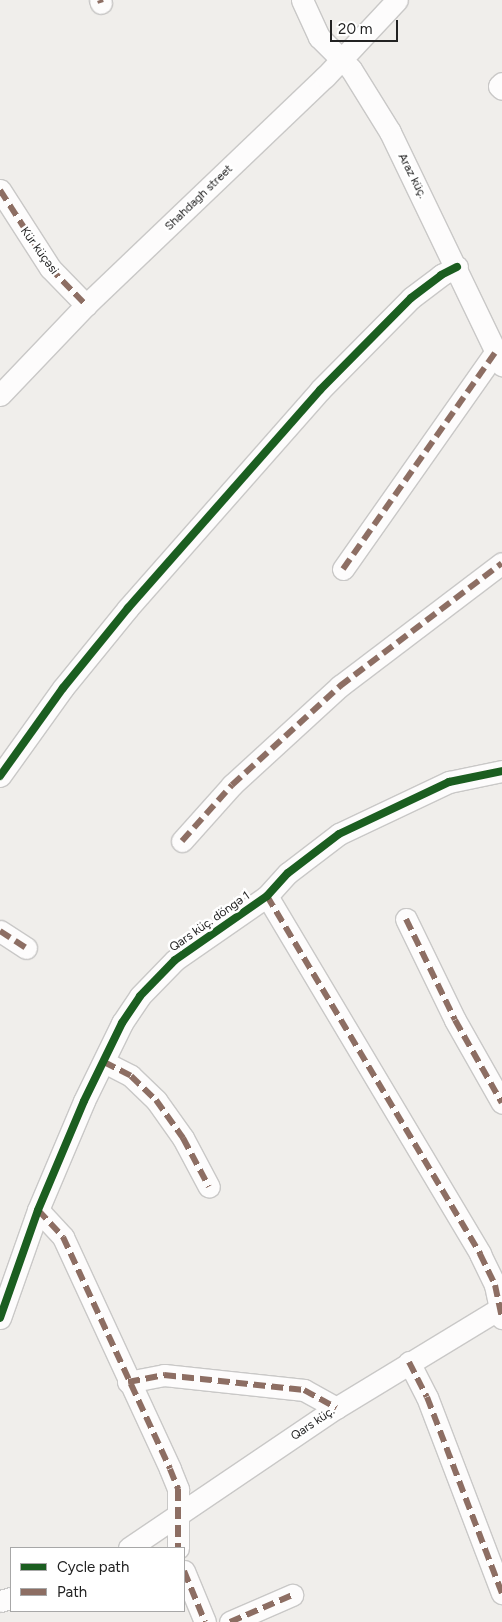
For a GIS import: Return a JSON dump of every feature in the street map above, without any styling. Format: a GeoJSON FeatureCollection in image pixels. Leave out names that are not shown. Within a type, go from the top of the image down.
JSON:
{"type":"FeatureCollection","features":[{"type":"Feature","properties":{"kind":"street","name":"Araz küç."},"geometry":{"type":"LineString","coordinates":[[302,0],[319,37],[362,84],[390,132],[457,267],[499,358]]}},
{"type":"Feature","properties":{"kind":"street","name":"Shahdagh street"},"geometry":{"type":"LineString","coordinates":[[0,394],[86,306],[341,59],[396,0]]}},
{"type":"Feature","properties":{"kind":"street"},"geometry":{"type":"LineString","coordinates":[[502,83],[499,86],[502,89]]}},
{"type":"Feature","properties":{"kind":"street","name":"Kür küçəsi"},"geometry":{"type":"LineString","coordinates":[[0,190],[50,268],[86,306]]}},
{"type":"Feature","properties":{"kind":"street"},"geometry":{"type":"LineString","coordinates":[[0,776],[63,688],[122,616],[320,390],[411,298],[440,275],[457,267]]}},
{"type":"Feature","properties":{"kind":"street"},"geometry":{"type":"LineString","coordinates":[[343,569],[499,358]]}},
{"type":"Feature","properties":{"kind":"street"},"geometry":{"type":"LineString","coordinates":[[182,841],[232,785],[340,686],[502,563]]}},
{"type":"Feature","properties":{"kind":"street","name":"Qars küç. döngə 1"},"geometry":{"type":"LineString","coordinates":[[0,1318],[38,1210],[122,1023],[140,996],[175,960],[267,896],[288,873],[339,834],[449,782],[502,771]]}},
{"type":"Feature","properties":{"kind":"street"},"geometry":{"type":"LineString","coordinates":[[267,896],[480,1254],[495,1286],[501,1312]]}},
{"type":"Feature","properties":{"kind":"street"},"geometry":{"type":"LineString","coordinates":[[406,919],[455,1020],[502,1103]]}},
{"type":"Feature","properties":{"kind":"street"},"geometry":{"type":"LineString","coordinates":[[0,931],[26,948]]}},
{"type":"Feature","properties":{"kind":"street"},"geometry":{"type":"LineString","coordinates":[[104,1062],[131,1076],[156,1100],[183,1138],[209,1187]]}},
{"type":"Feature","properties":{"kind":"street"},"geometry":{"type":"LineString","coordinates":[[38,1210],[63,1237],[128,1382],[170,1469],[178,1489],[179,1516],[175,1534],[178,1547]]}},
{"type":"Feature","properties":{"kind":"street","name":"Qars küç."},"geometry":{"type":"LineString","coordinates":[[131,1547],[336,1408],[409,1362],[501,1312]]}},
{"type":"Feature","properties":{"kind":"street"},"geometry":{"type":"LineString","coordinates":[[409,1362],[427,1396],[502,1593]]}},
{"type":"Feature","properties":{"kind":"street"},"geometry":{"type":"LineString","coordinates":[[128,1382],[164,1375],[304,1390],[336,1408]]}},
{"type":"Feature","properties":{"kind":"street"},"geometry":{"type":"LineString","coordinates":[[185,1573],[205,1622]]}},
{"type":"Feature","properties":{"kind":"street"},"geometry":{"type":"LineString","coordinates":[[230,1622],[292,1595]]}},
{"type":"Feature","properties":{"kind":"marked path"},"geometry":{"type":"LineString","coordinates":[[0,190],[50,268],[86,305]]}},
{"type":"Feature","properties":{"kind":"marked path"},"geometry":{"type":"LineString","coordinates":[[343,569],[496,351]]}},
{"type":"Feature","properties":{"kind":"marked path"},"geometry":{"type":"LineString","coordinates":[[182,841],[232,785],[340,686],[502,563]]}},
{"type":"Feature","properties":{"kind":"marked path"},"geometry":{"type":"LineString","coordinates":[[267,896],[480,1254],[495,1285],[502,1318]]}},
{"type":"Feature","properties":{"kind":"marked path"},"geometry":{"type":"LineString","coordinates":[[406,919],[455,1020],[502,1103]]}},
{"type":"Feature","properties":{"kind":"marked path"},"geometry":{"type":"LineString","coordinates":[[0,931],[26,948]]}},
{"type":"Feature","properties":{"kind":"marked path"},"geometry":{"type":"LineString","coordinates":[[104,1062],[131,1076],[156,1100],[183,1138],[209,1187]]}},
{"type":"Feature","properties":{"kind":"marked path"},"geometry":{"type":"LineString","coordinates":[[38,1210],[63,1237],[170,1469],[178,1489],[178,1547]]}},
{"type":"Feature","properties":{"kind":"marked path"},"geometry":{"type":"LineString","coordinates":[[409,1362],[427,1397],[502,1593]]}},
{"type":"Feature","properties":{"kind":"marked path"},"geometry":{"type":"LineString","coordinates":[[128,1382],[164,1375],[304,1390],[336,1408]]}},
{"type":"Feature","properties":{"kind":"marked path"},"geometry":{"type":"LineString","coordinates":[[185,1573],[205,1622]]}},
{"type":"Feature","properties":{"kind":"marked path"},"geometry":{"type":"LineString","coordinates":[[230,1622],[292,1595]]}},
{"type":"Feature","properties":{"kind":"cycle path"},"geometry":{"type":"LineString","coordinates":[[0,776],[63,688],[128,608],[320,390],[411,298],[441,275],[457,267]]}},
{"type":"Feature","properties":{"kind":"cycle path"},"geometry":{"type":"LineString","coordinates":[[0,1318],[38,1210],[84,1101],[122,1023],[140,996],[175,960],[267,896],[288,873],[339,834],[449,782],[502,771]]}}]}
